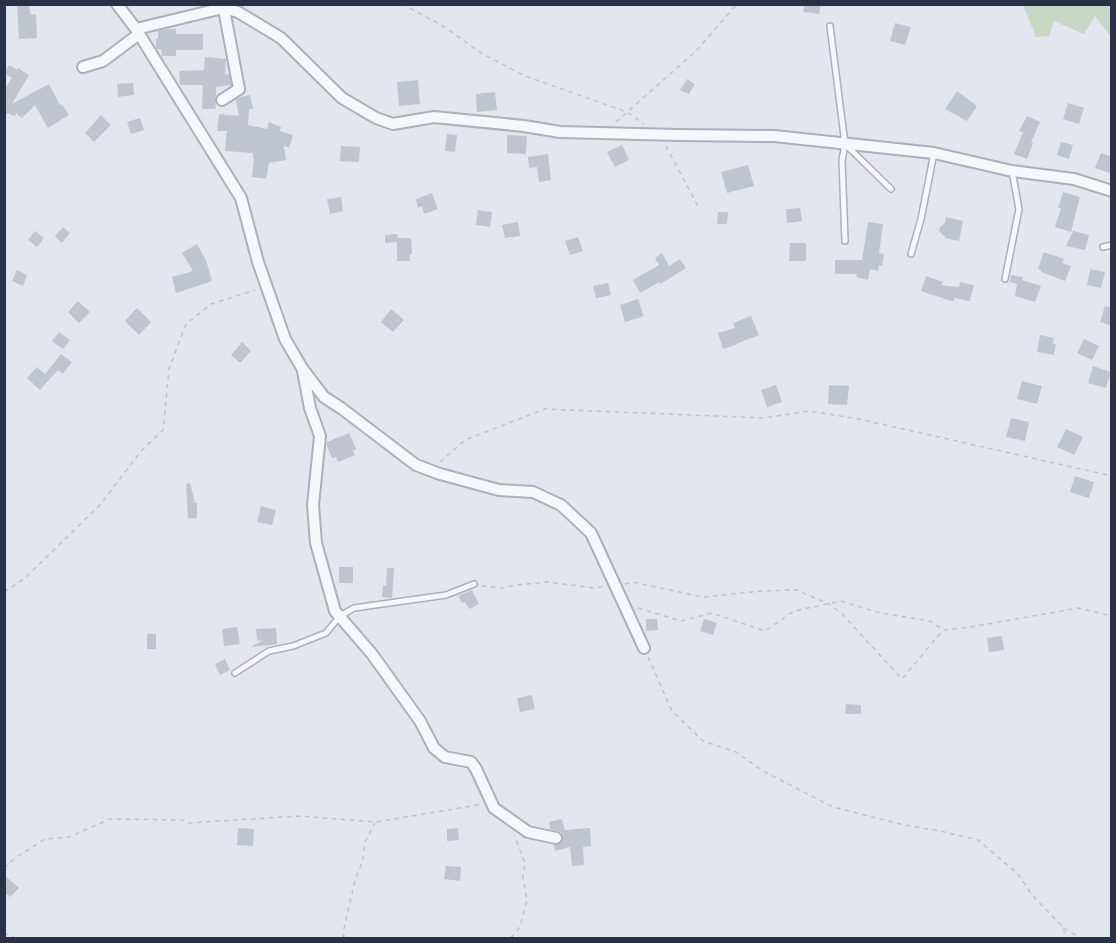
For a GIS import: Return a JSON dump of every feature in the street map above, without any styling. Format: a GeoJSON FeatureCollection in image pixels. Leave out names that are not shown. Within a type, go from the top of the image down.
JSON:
{"type":"FeatureCollection","features":[{"type":"Feature","properties":{"kind":"street"},"geometry":{"type":"LineString","coordinates":[[117,4],[138,32],[241,198],[258,262],[285,339],[302,368],[324,397],[416,465],[499,490],[533,492],[561,505],[591,533],[644,648]]}},
{"type":"Feature","properties":{"kind":"street"},"geometry":{"type":"LineString","coordinates":[[222,100],[239,89],[223,6]]}},
{"type":"Feature","properties":{"kind":"street"},"geometry":{"type":"LineString","coordinates":[[83,66],[103,61],[138,32],[223,6],[238,12],[281,38],[342,98],[376,118],[393,124],[434,117],[560,132],[774,136],[934,153],[1012,171],[1074,179],[1112,190]]}},
{"type":"Feature","properties":{"kind":"street"},"geometry":{"type":"LineString","coordinates":[[302,368],[310,408],[320,436],[313,505],[316,543],[335,611],[372,654],[414,711],[434,748],[445,758],[471,762],[494,808],[528,832],[556,838]]}},
{"type":"Feature","properties":{"kind":"lane"},"geometry":{"type":"LineString","coordinates":[[830,26],[845,144],[842,160],[845,241]]}},
{"type":"Feature","properties":{"kind":"lane"},"geometry":{"type":"LineString","coordinates":[[845,144],[891,189]]}},
{"type":"Feature","properties":{"kind":"lane"},"geometry":{"type":"LineString","coordinates":[[911,254],[921,219],[934,153]]}},
{"type":"Feature","properties":{"kind":"lane"},"geometry":{"type":"LineString","coordinates":[[1005,279],[1019,209],[1012,171]]}},
{"type":"Feature","properties":{"kind":"lane"},"geometry":{"type":"LineString","coordinates":[[1103,247],[1112,245]]}},
{"type":"Feature","properties":{"kind":"lane"},"geometry":{"type":"LineString","coordinates":[[235,673],[269,651],[294,646],[326,633],[340,616],[354,608],[446,596],[474,585]]}},
{"type":"Feature","properties":{"kind":"path"},"geometry":{"type":"LineString","coordinates":[[402,4],[443,26],[481,53],[525,76],[627,112],[644,124]]}},
{"type":"Feature","properties":{"kind":"path"},"geometry":{"type":"LineString","coordinates":[[604,133],[696,51],[737,4]]}},
{"type":"Feature","properties":{"kind":"path"},"geometry":{"type":"LineString","coordinates":[[660,135],[700,210]]}},
{"type":"Feature","properties":{"kind":"path"},"geometry":{"type":"LineString","coordinates":[[4,592],[24,579],[100,505],[141,451],[163,430],[169,369],[186,324],[211,304],[267,286]]}},
{"type":"Feature","properties":{"kind":"path"},"geometry":{"type":"LineString","coordinates":[[431,471],[465,440],[545,409],[764,418],[809,411],[859,418],[1112,476]]}},
{"type":"Feature","properties":{"kind":"path"},"geometry":{"type":"LineString","coordinates":[[474,585],[502,588],[548,582],[594,588],[632,582],[703,597],[796,590],[829,604],[902,678],[943,630]]}},
{"type":"Feature","properties":{"kind":"path"},"geometry":{"type":"LineString","coordinates":[[623,603],[681,621],[712,613],[765,632],[794,611],[841,601],[880,613],[930,621],[943,630],[1078,608],[1112,616]]}},
{"type":"Feature","properties":{"kind":"path"},"geometry":{"type":"LineString","coordinates":[[644,648],[672,711],[703,741],[736,752],[763,771],[833,807],[978,840],[1018,874],[1032,895],[1063,927],[1080,939]]}},
{"type":"Feature","properties":{"kind":"path"},"geometry":{"type":"LineString","coordinates":[[4,868],[15,858],[45,839],[69,837],[110,819],[182,820],[189,823],[298,816],[376,822],[477,805],[489,797]]}},
{"type":"Feature","properties":{"kind":"path"},"geometry":{"type":"LineString","coordinates":[[344,939],[343,933],[355,880],[363,860],[365,842],[376,822]]}},
{"type":"Feature","properties":{"kind":"path"},"geometry":{"type":"LineString","coordinates":[[511,939],[520,927],[527,900],[523,877],[525,863],[514,835]]}},
{"type":"Feature","properties":{"kind":"path"},"geometry":{"type":"LineString","coordinates":[[1063,927],[1066,939]]}},
{"type":"Feature","properties":{"kind":"path"},"geometry":{"type":"LineString","coordinates":[[4,933],[15,939]]}},
{"type":"Feature","properties":{"kind":"green space"},"geometry":{"type":"Polygon","coordinates":[[[1023,5],[1111,5],[1111,37],[1095,16],[1084,34],[1054,21],[1049,36],[1036,37],[1023,5]]]}},
{"type":"Feature","properties":{"kind":"building"},"geometry":{"type":"Polygon","coordinates":[[[17,4],[28,4],[31,15],[36,14],[37,38],[19,39],[17,4]]]}},
{"type":"Feature","properties":{"kind":"building"},"geometry":{"type":"Polygon","coordinates":[[[805,4],[821,4],[819,14],[803,12],[805,4]]]}},
{"type":"Feature","properties":{"kind":"building"},"geometry":{"type":"Polygon","coordinates":[[[895,23],[911,27],[905,45],[890,41],[895,23]]]}},
{"type":"Feature","properties":{"kind":"building"},"geometry":{"type":"Polygon","coordinates":[[[176,29],[176,34],[203,34],[203,50],[176,50],[176,56],[162,56],[161,49],[156,47],[156,39],[158,39],[158,31],[176,29]]]}},
{"type":"Feature","properties":{"kind":"building"},"geometry":{"type":"Polygon","coordinates":[[[205,57],[226,59],[225,75],[229,74],[231,85],[216,87],[216,109],[202,109],[203,85],[180,85],[179,71],[204,70],[205,57]]]}},
{"type":"Feature","properties":{"kind":"building"},"geometry":{"type":"Polygon","coordinates":[[[9,65],[29,75],[12,104],[49,84],[60,105],[62,104],[69,115],[48,128],[35,105],[22,118],[16,113],[15,116],[7,113],[4,117],[4,90],[12,78],[4,73],[9,65]]]}},
{"type":"Feature","properties":{"kind":"building"},"geometry":{"type":"Polygon","coordinates":[[[687,79],[695,84],[689,94],[680,90],[687,79]]]}},
{"type":"Feature","properties":{"kind":"building"},"geometry":{"type":"Polygon","coordinates":[[[418,80],[420,104],[399,106],[397,82],[418,80]]]}},
{"type":"Feature","properties":{"kind":"building"},"geometry":{"type":"Polygon","coordinates":[[[133,83],[134,95],[118,97],[117,84],[133,83]]]}},
{"type":"Feature","properties":{"kind":"building"},"geometry":{"type":"Polygon","coordinates":[[[957,91],[977,106],[967,121],[945,109],[957,91]]]}},
{"type":"Feature","properties":{"kind":"building"},"geometry":{"type":"Polygon","coordinates":[[[495,92],[497,110],[477,112],[476,94],[495,92]]]}},
{"type":"Feature","properties":{"kind":"building"},"geometry":{"type":"Polygon","coordinates":[[[250,95],[253,109],[249,109],[248,125],[267,129],[269,122],[281,127],[280,131],[293,135],[289,148],[284,146],[286,160],[269,163],[266,179],[252,177],[253,153],[225,151],[227,131],[217,131],[219,114],[239,116],[236,100],[250,95]]]}},
{"type":"Feature","properties":{"kind":"building"},"geometry":{"type":"Polygon","coordinates":[[[1068,103],[1084,108],[1079,124],[1063,119],[1068,103]]]}},
{"type":"Feature","properties":{"kind":"building"},"geometry":{"type":"Polygon","coordinates":[[[101,115],[111,125],[94,142],[85,133],[101,115]]]}},
{"type":"Feature","properties":{"kind":"building"},"geometry":{"type":"Polygon","coordinates":[[[1027,116],[1040,122],[1031,142],[1033,143],[1027,159],[1014,154],[1023,132],[1019,131],[1027,116]]]}},
{"type":"Feature","properties":{"kind":"building"},"geometry":{"type":"Polygon","coordinates":[[[140,118],[144,130],[131,134],[127,122],[140,118]]]}},
{"type":"Feature","properties":{"kind":"building"},"geometry":{"type":"Polygon","coordinates":[[[447,134],[457,135],[455,152],[445,151],[447,134]]]}},
{"type":"Feature","properties":{"kind":"building"},"geometry":{"type":"Polygon","coordinates":[[[507,135],[527,136],[526,154],[507,153],[507,135]]]}},
{"type":"Feature","properties":{"kind":"building"},"geometry":{"type":"Polygon","coordinates":[[[1061,142],[1073,145],[1069,159],[1057,155],[1061,142]]]}},
{"type":"Feature","properties":{"kind":"building"},"geometry":{"type":"Polygon","coordinates":[[[622,145],[629,160],[615,167],[607,152],[622,145]]]}},
{"type":"Feature","properties":{"kind":"building"},"geometry":{"type":"Polygon","coordinates":[[[341,146],[360,147],[359,162],[340,161],[341,146]]]}},
{"type":"Feature","properties":{"kind":"building"},"geometry":{"type":"Polygon","coordinates":[[[1101,153],[1112,157],[1110,173],[1095,168],[1101,153]]]}},
{"type":"Feature","properties":{"kind":"building"},"geometry":{"type":"Polygon","coordinates":[[[548,154],[551,180],[539,182],[537,167],[529,168],[528,157],[548,154]]]}},
{"type":"Feature","properties":{"kind":"building"},"geometry":{"type":"Polygon","coordinates":[[[748,165],[754,186],[727,193],[721,172],[748,165]]]}},
{"type":"Feature","properties":{"kind":"building"},"geometry":{"type":"Polygon","coordinates":[[[1063,192],[1080,197],[1071,232],[1055,227],[1063,192]]]}},
{"type":"Feature","properties":{"kind":"building"},"geometry":{"type":"Polygon","coordinates":[[[432,193],[438,209],[424,214],[422,206],[418,208],[416,199],[432,193]]]}},
{"type":"Feature","properties":{"kind":"building"},"geometry":{"type":"Polygon","coordinates":[[[341,197],[343,211],[330,214],[327,199],[341,197]]]}},
{"type":"Feature","properties":{"kind":"building"},"geometry":{"type":"Polygon","coordinates":[[[800,208],[802,221],[787,223],[786,209],[800,208]]]}},
{"type":"Feature","properties":{"kind":"building"},"geometry":{"type":"Polygon","coordinates":[[[478,210],[492,212],[490,227],[476,225],[478,210]]]}},
{"type":"Feature","properties":{"kind":"building"},"geometry":{"type":"Polygon","coordinates":[[[718,212],[728,212],[727,224],[717,224],[718,212]]]}},
{"type":"Feature","properties":{"kind":"building"},"geometry":{"type":"Polygon","coordinates":[[[946,217],[963,221],[959,241],[945,238],[939,231],[946,217]]]}},
{"type":"Feature","properties":{"kind":"building"},"geometry":{"type":"Polygon","coordinates":[[[518,222],[520,236],[505,238],[502,225],[518,222]]]}},
{"type":"Feature","properties":{"kind":"building"},"geometry":{"type":"Polygon","coordinates":[[[868,222],[883,224],[879,253],[884,254],[882,266],[879,265],[878,271],[870,269],[868,280],[856,277],[857,274],[835,274],[835,260],[862,260],[868,222]]]}},
{"type":"Feature","properties":{"kind":"building"},"geometry":{"type":"Polygon","coordinates":[[[63,227],[70,233],[62,243],[55,236],[63,227]]]}},
{"type":"Feature","properties":{"kind":"building"},"geometry":{"type":"Polygon","coordinates":[[[35,231],[44,238],[37,247],[28,240],[35,231]]]}},
{"type":"Feature","properties":{"kind":"building"},"geometry":{"type":"Polygon","coordinates":[[[1073,231],[1089,235],[1085,250],[1066,246],[1073,231]]]}},
{"type":"Feature","properties":{"kind":"building"},"geometry":{"type":"Polygon","coordinates":[[[397,234],[398,238],[411,238],[410,261],[397,261],[397,242],[385,243],[385,235],[397,234]]]}},
{"type":"Feature","properties":{"kind":"building"},"geometry":{"type":"Polygon","coordinates":[[[578,237],[583,251],[570,255],[565,241],[578,237]]]}},
{"type":"Feature","properties":{"kind":"building"},"geometry":{"type":"Polygon","coordinates":[[[790,243],[806,243],[806,261],[789,261],[790,243]]]}},
{"type":"Feature","properties":{"kind":"building"},"geometry":{"type":"Polygon","coordinates":[[[197,244],[206,260],[212,281],[176,293],[172,277],[193,271],[182,253],[197,244]]]}},
{"type":"Feature","properties":{"kind":"building"},"geometry":{"type":"Polygon","coordinates":[[[1044,252],[1064,259],[1062,263],[1071,266],[1065,281],[1038,269],[1044,252]]]}},
{"type":"Feature","properties":{"kind":"building"},"geometry":{"type":"Polygon","coordinates":[[[662,253],[669,266],[680,259],[686,268],[640,293],[633,280],[659,265],[655,258],[662,253]]]}},
{"type":"Feature","properties":{"kind":"building"},"geometry":{"type":"Polygon","coordinates":[[[1090,269],[1105,272],[1101,288],[1087,285],[1090,269]]]}},
{"type":"Feature","properties":{"kind":"building"},"geometry":{"type":"Polygon","coordinates":[[[17,270],[27,275],[23,286],[12,281],[17,270]]]}},
{"type":"Feature","properties":{"kind":"building"},"geometry":{"type":"Polygon","coordinates":[[[1011,275],[1023,277],[1022,280],[1041,286],[1035,302],[1015,296],[1017,284],[1010,282],[1011,275]]]}},
{"type":"Feature","properties":{"kind":"building"},"geometry":{"type":"Polygon","coordinates":[[[926,276],[943,282],[941,285],[959,287],[960,282],[974,285],[970,301],[954,298],[954,301],[948,300],[921,291],[926,276]]]}},
{"type":"Feature","properties":{"kind":"building"},"geometry":{"type":"Polygon","coordinates":[[[608,283],[611,295],[596,298],[593,286],[608,283]]]}},
{"type":"Feature","properties":{"kind":"building"},"geometry":{"type":"Polygon","coordinates":[[[638,299],[644,316],[625,322],[620,305],[638,299]]]}},
{"type":"Feature","properties":{"kind":"building"},"geometry":{"type":"Polygon","coordinates":[[[78,301],[90,312],[79,323],[68,312],[78,301]]]}},
{"type":"Feature","properties":{"kind":"building"},"geometry":{"type":"Polygon","coordinates":[[[1105,306],[1112,308],[1112,326],[1100,322],[1105,306]]]}},
{"type":"Feature","properties":{"kind":"building"},"geometry":{"type":"Polygon","coordinates":[[[137,308],[151,322],[139,335],[125,321],[137,308]]]}},
{"type":"Feature","properties":{"kind":"building"},"geometry":{"type":"Polygon","coordinates":[[[391,309],[404,320],[393,332],[381,322],[391,309]]]}},
{"type":"Feature","properties":{"kind":"building"},"geometry":{"type":"Polygon","coordinates":[[[751,316],[759,335],[723,349],[718,333],[735,328],[733,323],[751,316]]]}},
{"type":"Feature","properties":{"kind":"building"},"geometry":{"type":"Polygon","coordinates":[[[59,332],[70,340],[63,349],[52,341],[59,332]]]}},
{"type":"Feature","properties":{"kind":"building"},"geometry":{"type":"Polygon","coordinates":[[[1040,335],[1054,338],[1053,344],[1056,344],[1054,355],[1037,352],[1040,335]]]}},
{"type":"Feature","properties":{"kind":"building"},"geometry":{"type":"Polygon","coordinates":[[[1084,339],[1099,346],[1092,360],[1077,353],[1084,339]]]}},
{"type":"Feature","properties":{"kind":"building"},"geometry":{"type":"Polygon","coordinates":[[[242,342],[251,351],[240,363],[231,355],[242,342]]]}},
{"type":"Feature","properties":{"kind":"building"},"geometry":{"type":"Polygon","coordinates":[[[61,354],[72,362],[63,374],[58,370],[40,390],[27,378],[37,367],[45,374],[61,354]]]}},
{"type":"Feature","properties":{"kind":"building"},"geometry":{"type":"Polygon","coordinates":[[[1093,366],[1111,372],[1106,388],[1088,383],[1093,366]]]}},
{"type":"Feature","properties":{"kind":"building"},"geometry":{"type":"Polygon","coordinates":[[[1022,381],[1042,386],[1037,404],[1017,399],[1022,381]]]}},
{"type":"Feature","properties":{"kind":"building"},"geometry":{"type":"Polygon","coordinates":[[[776,385],[782,402],[767,407],[761,390],[776,385]]]}},
{"type":"Feature","properties":{"kind":"building"},"geometry":{"type":"Polygon","coordinates":[[[829,385],[849,386],[847,405],[828,404],[829,385]]]}},
{"type":"Feature","properties":{"kind":"building"},"geometry":{"type":"Polygon","coordinates":[[[1011,418],[1029,422],[1025,441],[1006,437],[1011,418]]]}},
{"type":"Feature","properties":{"kind":"building"},"geometry":{"type":"Polygon","coordinates":[[[1066,429],[1083,437],[1074,455],[1057,447],[1066,429]]]}},
{"type":"Feature","properties":{"kind":"building"},"geometry":{"type":"Polygon","coordinates":[[[349,433],[356,449],[353,451],[355,455],[338,462],[336,457],[332,458],[327,442],[349,433]]]}},
{"type":"Feature","properties":{"kind":"building"},"geometry":{"type":"Polygon","coordinates":[[[1075,476],[1094,482],[1089,498],[1070,492],[1075,476]]]}},
{"type":"Feature","properties":{"kind":"building"},"geometry":{"type":"Polygon","coordinates":[[[190,483],[195,503],[197,503],[197,518],[188,518],[186,484],[190,483]]]}},
{"type":"Feature","properties":{"kind":"building"},"geometry":{"type":"Polygon","coordinates":[[[261,506],[276,510],[272,525],[257,522],[261,506]]]}},
{"type":"Feature","properties":{"kind":"building"},"geometry":{"type":"Polygon","coordinates":[[[339,567],[353,567],[353,583],[339,583],[339,567]]]}},
{"type":"Feature","properties":{"kind":"building"},"geometry":{"type":"Polygon","coordinates":[[[387,568],[394,568],[392,598],[382,597],[383,585],[386,586],[387,568]]]}},
{"type":"Feature","properties":{"kind":"building"},"geometry":{"type":"Polygon","coordinates":[[[472,590],[479,604],[469,609],[458,596],[472,590]]]}},
{"type":"Feature","properties":{"kind":"building"},"geometry":{"type":"Polygon","coordinates":[[[646,619],[657,619],[658,630],[646,631],[646,619]]]}},
{"type":"Feature","properties":{"kind":"building"},"geometry":{"type":"Polygon","coordinates":[[[704,619],[717,623],[713,635],[700,631],[704,619]]]}},
{"type":"Feature","properties":{"kind":"building"},"geometry":{"type":"Polygon","coordinates":[[[237,627],[240,644],[224,646],[222,629],[237,627]]]}},
{"type":"Feature","properties":{"kind":"building"},"geometry":{"type":"Polygon","coordinates":[[[276,628],[277,644],[251,647],[263,640],[257,641],[256,629],[276,628]]]}},
{"type":"Feature","properties":{"kind":"building"},"geometry":{"type":"Polygon","coordinates":[[[147,634],[156,634],[156,649],[147,649],[147,634]]]}},
{"type":"Feature","properties":{"kind":"building"},"geometry":{"type":"Polygon","coordinates":[[[1002,636],[1004,650],[989,652],[987,638],[1002,636]]]}},
{"type":"Feature","properties":{"kind":"building"},"geometry":{"type":"Polygon","coordinates":[[[225,659],[230,670],[220,675],[215,664],[225,659]]]}},
{"type":"Feature","properties":{"kind":"building"},"geometry":{"type":"Polygon","coordinates":[[[532,695],[535,709],[520,712],[517,698],[532,695]]]}},
{"type":"Feature","properties":{"kind":"building"},"geometry":{"type":"Polygon","coordinates":[[[846,704],[861,705],[861,714],[845,714],[846,704]]]}},
{"type":"Feature","properties":{"kind":"building"},"geometry":{"type":"Polygon","coordinates":[[[562,819],[565,830],[590,828],[591,846],[583,847],[584,865],[572,866],[570,847],[555,851],[554,845],[561,843],[563,836],[561,832],[550,829],[549,822],[562,819]]]}},
{"type":"Feature","properties":{"kind":"building"},"geometry":{"type":"Polygon","coordinates":[[[238,828],[254,829],[253,846],[237,845],[238,828]]]}},
{"type":"Feature","properties":{"kind":"building"},"geometry":{"type":"Polygon","coordinates":[[[458,828],[459,840],[447,841],[447,829],[458,828]]]}},
{"type":"Feature","properties":{"kind":"building"},"geometry":{"type":"Polygon","coordinates":[[[446,866],[461,867],[460,881],[444,879],[446,866]]]}},
{"type":"Feature","properties":{"kind":"building"},"geometry":{"type":"Polygon","coordinates":[[[4,875],[19,888],[10,897],[4,892],[4,875]]]}}]}
